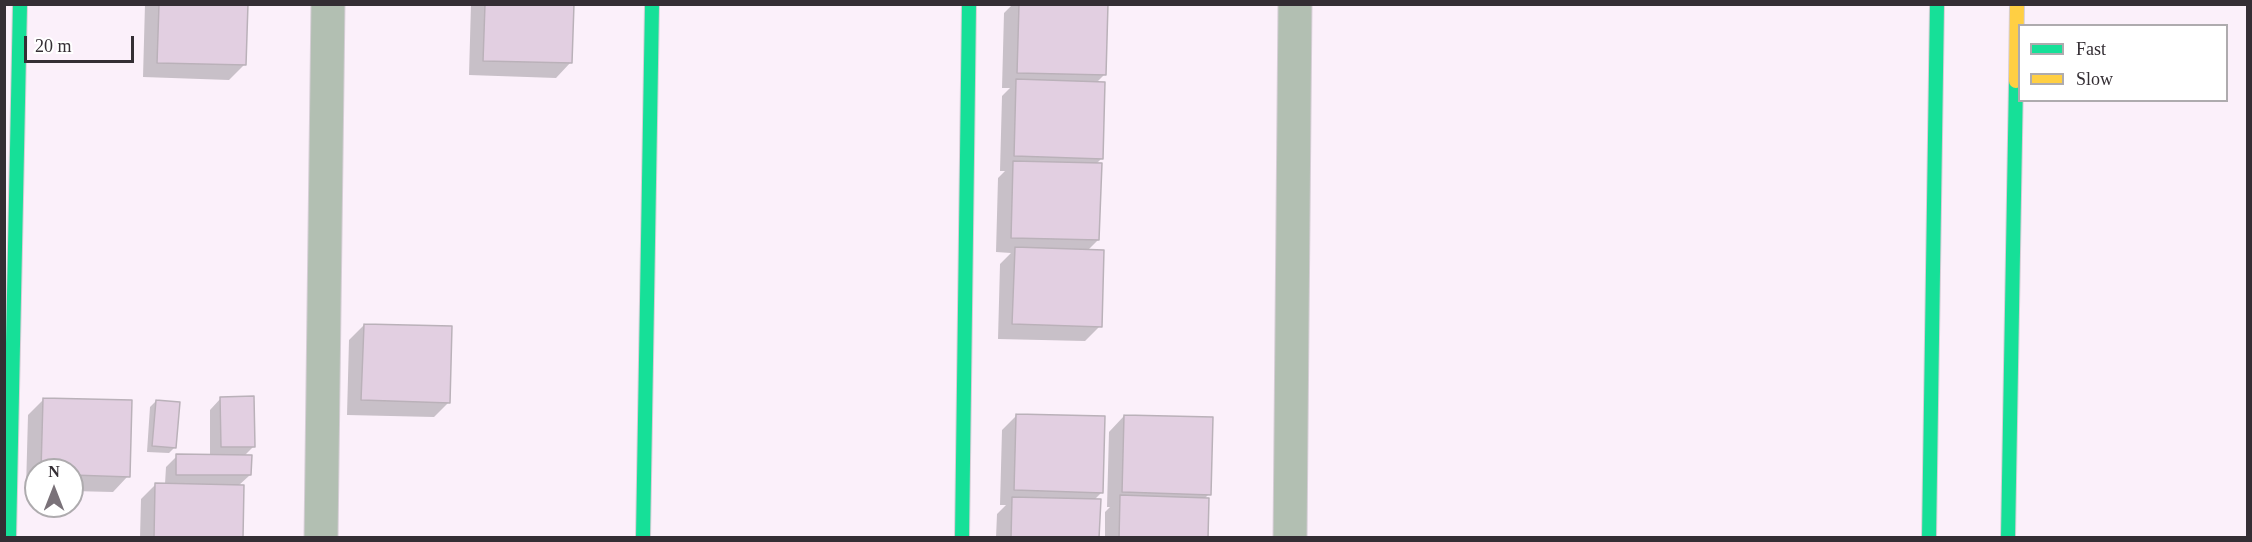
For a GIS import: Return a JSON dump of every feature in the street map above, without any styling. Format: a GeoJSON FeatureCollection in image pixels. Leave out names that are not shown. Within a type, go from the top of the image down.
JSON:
{"type":"FeatureCollection","features":[{"type":"Feature","properties":{"kind":"street"},"geometry":{"type":"LineString","coordinates":[[9,537],[20,4]]}},
{"type":"Feature","properties":{"kind":"street"},"geometry":{"type":"LineString","coordinates":[[321,537],[328,4]]}},
{"type":"Feature","properties":{"kind":"street"},"geometry":{"type":"LineString","coordinates":[[643,537],[652,4]]}},
{"type":"Feature","properties":{"kind":"street"},"geometry":{"type":"LineString","coordinates":[[962,537],[969,4]]}},
{"type":"Feature","properties":{"kind":"street"},"geometry":{"type":"LineString","coordinates":[[1290,537],[1295,4]]}},
{"type":"Feature","properties":{"kind":"street"},"geometry":{"type":"LineString","coordinates":[[1929,537],[1936,4]]}},
{"type":"Feature","properties":{"kind":"street"},"geometry":{"type":"LineString","coordinates":[[2008,537],[2017,4]]}},
{"type":"Feature","properties":{"kind":"building"},"geometry":{"type":"Polygon","coordinates":[[[159,4],[248,4],[246,65],[157,63],[159,4]]]}},
{"type":"Feature","properties":{"kind":"building"},"geometry":{"type":"Polygon","coordinates":[[[485,4],[574,4],[572,63],[483,61],[485,4]]]}},
{"type":"Feature","properties":{"kind":"building"},"geometry":{"type":"Polygon","coordinates":[[[1019,4],[1108,4],[1106,75],[1017,73],[1019,4]]]}},
{"type":"Feature","properties":{"kind":"building"},"geometry":{"type":"Polygon","coordinates":[[[1016,79],[1105,82],[1103,159],[1014,156],[1016,79]]]}},
{"type":"Feature","properties":{"kind":"building"},"geometry":{"type":"Polygon","coordinates":[[[1013,161],[1102,163],[1099,240],[1011,238],[1013,161]]]}},
{"type":"Feature","properties":{"kind":"building"},"geometry":{"type":"Polygon","coordinates":[[[1015,247],[1104,250],[1102,327],[1012,324],[1015,247]]]}},
{"type":"Feature","properties":{"kind":"building"},"geometry":{"type":"Polygon","coordinates":[[[364,324],[452,326],[450,403],[361,400],[364,324]]]}},
{"type":"Feature","properties":{"kind":"building"},"geometry":{"type":"Polygon","coordinates":[[[254,396],[255,447],[221,447],[220,397],[254,396]]]}},
{"type":"Feature","properties":{"kind":"building"},"geometry":{"type":"Polygon","coordinates":[[[43,398],[132,400],[130,477],[84,475],[84,458],[41,458],[43,398]]]}},
{"type":"Feature","properties":{"kind":"building"},"geometry":{"type":"Polygon","coordinates":[[[156,400],[180,402],[176,448],[152,446],[156,400]]]}},
{"type":"Feature","properties":{"kind":"building"},"geometry":{"type":"Polygon","coordinates":[[[1016,414],[1105,416],[1103,493],[1014,490],[1016,414]]]}},
{"type":"Feature","properties":{"kind":"building"},"geometry":{"type":"Polygon","coordinates":[[[1124,415],[1213,417],[1211,495],[1122,492],[1124,415]]]}},
{"type":"Feature","properties":{"kind":"building"},"geometry":{"type":"Polygon","coordinates":[[[176,454],[252,455],[251,475],[176,475],[176,454]]]}},
{"type":"Feature","properties":{"kind":"building"},"geometry":{"type":"Polygon","coordinates":[[[155,483],[244,485],[243,538],[154,538],[155,483]]]}},
{"type":"Feature","properties":{"kind":"building"},"geometry":{"type":"Polygon","coordinates":[[[1120,495],[1209,498],[1208,538],[1119,538],[1120,495]]]}},
{"type":"Feature","properties":{"kind":"building"},"geometry":{"type":"Polygon","coordinates":[[[1012,497],[1101,499],[1099,538],[1011,538],[1012,497]]]}},
{"type":"Feature","properties":{"kind":"traffic: fast"},"geometry":{"type":"LineString","coordinates":[[9,538],[20,4]]}},
{"type":"Feature","properties":{"kind":"traffic: fast"},"geometry":{"type":"LineString","coordinates":[[643,538],[652,4]]}},
{"type":"Feature","properties":{"kind":"traffic: fast"},"geometry":{"type":"LineString","coordinates":[[962,538],[969,4]]}},
{"type":"Feature","properties":{"kind":"traffic: fast"},"geometry":{"type":"LineString","coordinates":[[1929,538],[1937,4]]}},
{"type":"Feature","properties":{"kind":"traffic: fast"},"geometry":{"type":"LineString","coordinates":[[2008,538],[2016,81]]}},
{"type":"Feature","properties":{"kind":"traffic: slow"},"geometry":{"type":"LineString","coordinates":[[2016,81],[2017,4]]}}]}
